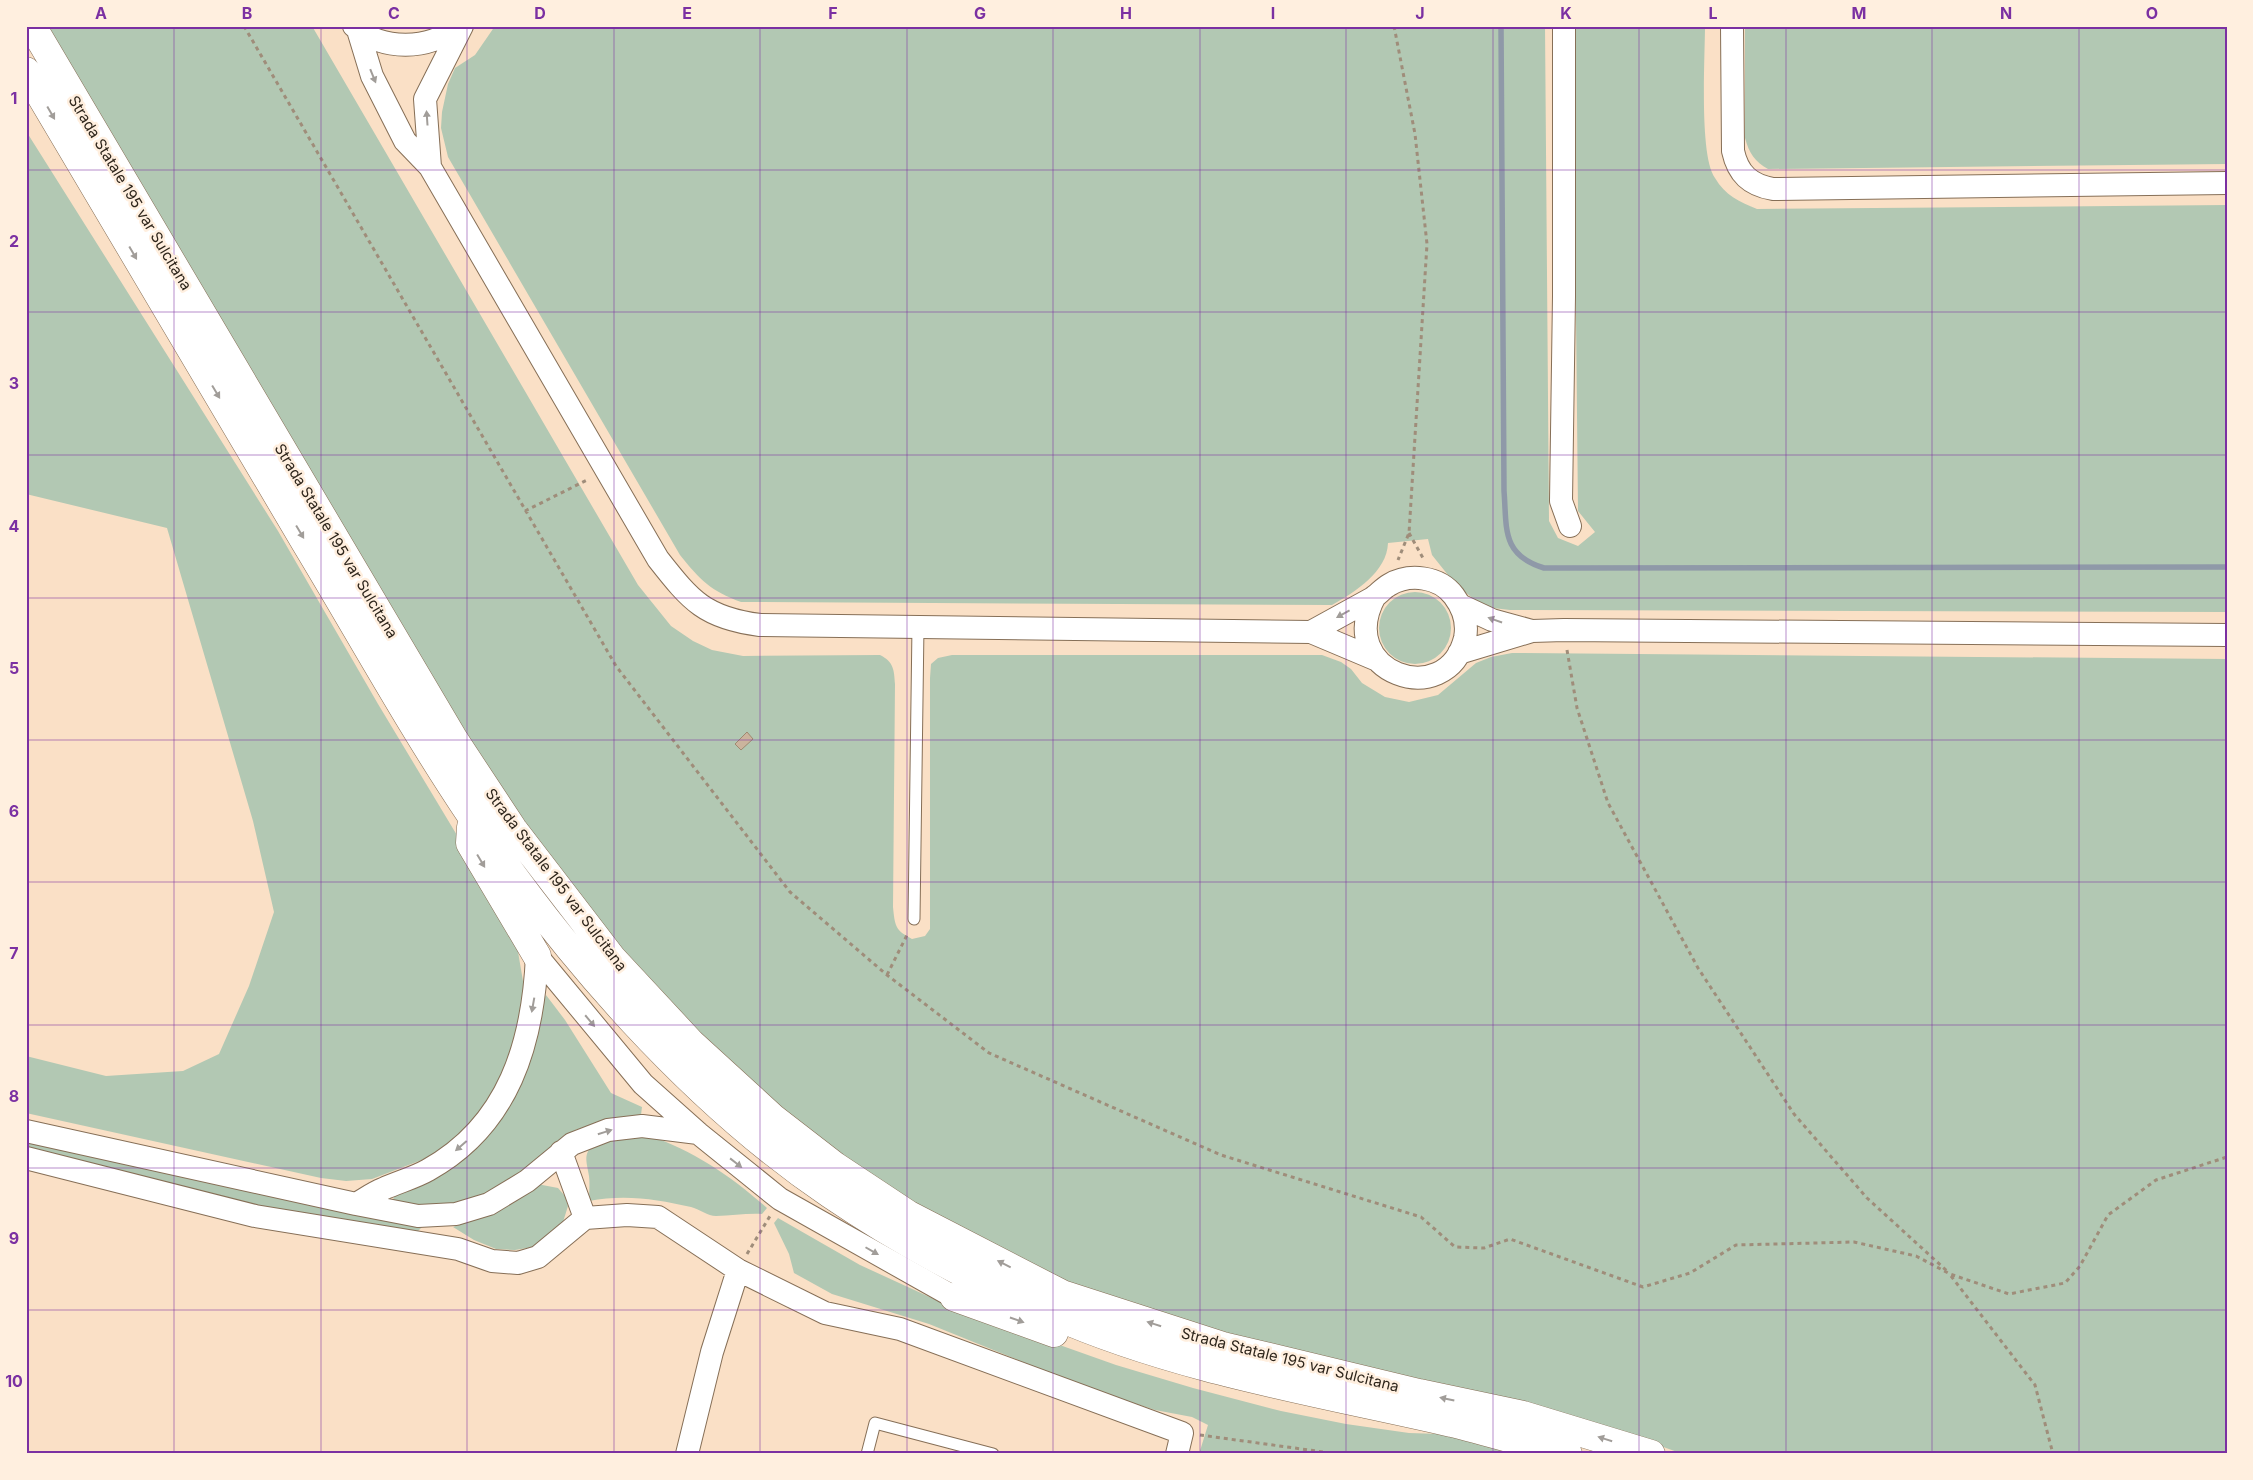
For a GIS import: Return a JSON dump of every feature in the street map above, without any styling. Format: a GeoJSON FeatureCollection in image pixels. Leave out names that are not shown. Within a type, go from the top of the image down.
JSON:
{"type":"FeatureCollection","features":[{"type":"Feature","properties":{"kind":"highway","name":"Strada Statale 195 var Sulcitana"},"geometry":{"type":"LineString","coordinates":[[32,26],[454,738],[513,829],[612,958],[690,1043],[773,1118],[835,1166],[908,1215],[1062,1294],[1223,1346],[1523,1415],[1651,1454]]}},
{"type":"Feature","properties":{"kind":"highway","name":"Strada Statale 195 var Sulcitana"},"geometry":{"type":"LineString","coordinates":[[26,71],[398,699],[471,815],[535,902],[590,971],[638,1026],[712,1099],[760,1140],[825,1190],[895,1236],[968,1276],[1054,1316],[1133,1346],[1210,1369],[1454,1424],[1568,1454]]}},
{"type":"Feature","properties":{"kind":"highway"},"geometry":{"type":"LineString","coordinates":[[471,815],[470,843],[537,956]]}},
{"type":"Feature","properties":{"kind":"highway"},"geometry":{"type":"LineString","coordinates":[[954,1297],[1142,1364],[1182,1375],[1210,1369]]}},
{"type":"Feature","properties":{"kind":"street"},"geometry":{"type":"LineString","coordinates":[[356,28],[389,44],[406,45],[438,38],[457,26]]}},
{"type":"Feature","properties":{"kind":"street"},"geometry":{"type":"LineString","coordinates":[[430,167],[425,99],[462,26]]}},
{"type":"Feature","properties":{"kind":"street"},"geometry":{"type":"LineString","coordinates":[[1564,26],[1562,501],[1570,526]]}},
{"type":"Feature","properties":{"kind":"street"},"geometry":{"type":"LineString","coordinates":[[1732,26],[1733,151],[1741,173],[1750,182],[1761,187],[1773,189],[2227,183]]}},
{"type":"Feature","properties":{"kind":"street"},"geometry":{"type":"LineString","coordinates":[[356,28],[372,76],[405,142],[430,167],[608,470],[658,559],[682,589],[706,610],[732,621],[760,625],[1311,632],[1375,659],[1402,677],[1419,678],[1435,675],[1449,666],[1460,653],[1465,637],[1465,620],[1460,605],[1450,591],[1420,578],[1403,578],[1388,585],[1376,596],[1311,632]]}},
{"type":"Feature","properties":{"kind":"street"},"geometry":{"type":"LineString","coordinates":[[1375,659],[1367,644],[1365,627],[1367,611],[1376,596]]}},
{"type":"Feature","properties":{"kind":"street"},"geometry":{"type":"LineString","coordinates":[[1460,605],[1492,620],[1532,631]]}},
{"type":"Feature","properties":{"kind":"street"},"geometry":{"type":"LineString","coordinates":[[1460,653],[1532,631],[1564,630],[2227,635]]}},
{"type":"Feature","properties":{"kind":"street"},"geometry":{"type":"LineString","coordinates":[[537,956],[643,1084],[698,1133],[780,1199],[954,1297]]}},
{"type":"Feature","properties":{"kind":"street"},"geometry":{"type":"LineString","coordinates":[[356,1204],[382,1189],[418,1175],[439,1164],[468,1141],[491,1115],[509,1086],[522,1056],[535,994],[537,956]]}},
{"type":"Feature","properties":{"kind":"street"},"geometry":{"type":"LineString","coordinates":[[26,1130],[356,1204],[418,1216],[456,1214],[489,1204],[527,1181],[572,1144],[608,1130],[642,1126],[698,1133]]}},
{"type":"Feature","properties":{"kind":"street"},"geometry":{"type":"LineString","coordinates":[[561,1152],[585,1218]]}},
{"type":"Feature","properties":{"kind":"street"},"geometry":{"type":"LineString","coordinates":[[26,1158],[255,1216],[458,1249],[492,1261],[518,1263],[538,1257],[585,1218],[627,1215],[658,1217],[738,1270],[824,1314],[900,1329],[1180,1444]]}},
{"type":"Feature","properties":{"kind":"street"},"geometry":{"type":"LineString","coordinates":[[687,1454],[712,1352],[738,1270]]}},
{"type":"Feature","properties":{"kind":"lane"},"geometry":{"type":"LineString","coordinates":[[914,920],[918,626]]}},
{"type":"Feature","properties":{"kind":"lane"},"geometry":{"type":"LineString","coordinates":[[867,1454],[875,1423],[975,1452],[993,1454]]}},
{"type":"Feature","properties":{"kind":"path"},"geometry":{"type":"LineString","coordinates":[[244,26],[524,511],[616,666],[790,892],[887,975],[989,1053],[1221,1155],[1421,1217],[1454,1247],[1484,1248],[1510,1239],[1644,1287],[1690,1273],[1736,1245],[1854,1242],[1916,1256],[1950,1274],[2009,1294],[2065,1283],[2080,1266],[2108,1215],[2156,1180],[2227,1157]]}},
{"type":"Feature","properties":{"kind":"path"},"geometry":{"type":"LineString","coordinates":[[1394,26],[1415,134],[1427,244],[1409,533]]}},
{"type":"Feature","properties":{"kind":"path"},"geometry":{"type":"LineString","coordinates":[[524,511],[608,470]]}},
{"type":"Feature","properties":{"kind":"path"},"geometry":{"type":"LineString","coordinates":[[1564,630],[1577,708],[1608,803],[1698,968],[1794,1114],[1867,1198],[1950,1274],[2034,1385],[2053,1454]]}},
{"type":"Feature","properties":{"kind":"path"},"geometry":{"type":"LineString","coordinates":[[887,975],[914,920]]}},
{"type":"Feature","properties":{"kind":"path"},"geometry":{"type":"LineString","coordinates":[[738,1270],[780,1199]]}},
{"type":"Feature","properties":{"kind":"path"},"geometry":{"type":"LineString","coordinates":[[1180,1444],[1338,1454]]}},
{"type":"Feature","properties":{"kind":"green space"},"geometry":{"type":"Polygon","coordinates":[[[43,26],[312,26],[638,585],[671,626],[693,641],[712,650],[743,656],[880,655],[891,664],[894,671],[895,684],[893,907],[897,927],[902,933],[912,939],[925,936],[930,929],[931,664],[938,658],[952,655],[1322,655],[1341,662],[1351,669],[1362,683],[1385,697],[1409,702],[1438,695],[1476,663],[1491,657],[1512,653],[2227,659],[2227,1454],[1683,1454],[1590,1421],[1541,1407],[1269,1344],[1181,1320],[1063,1281],[930,1212],[869,1174],[761,1096],[662,999],[511,810],[43,26]]]}},
{"type":"Feature","properties":{"kind":"green space"},"geometry":{"type":"Polygon","coordinates":[[[495,26],[1545,26],[1549,521],[1558,538],[1578,546],[1595,532],[1578,511],[1573,26],[1705,26],[1704,106],[1710,166],[1715,178],[1723,189],[1738,201],[1757,209],[2227,205],[2227,612],[1510,610],[1484,607],[1456,585],[1432,555],[1428,539],[1388,543],[1382,563],[1376,572],[1360,587],[1332,605],[741,602],[722,594],[707,584],[680,555],[448,157],[441,128],[442,112],[448,84],[455,68],[475,55],[495,26]]]}},
{"type":"Feature","properties":{"kind":"green space"},"geometry":{"type":"Polygon","coordinates":[[[1745,26],[2227,26],[2227,164],[1768,169],[1753,156],[1745,138],[1745,26]]]}},
{"type":"Feature","properties":{"kind":"green space"},"geometry":{"type":"Polygon","coordinates":[[[26,131],[278,531],[378,704],[493,895],[516,940],[524,987],[517,1039],[491,1102],[440,1153],[372,1179],[346,1181],[321,1178],[26,1113],[26,1056],[106,1076],[183,1071],[219,1054],[249,986],[274,912],[253,821],[167,528],[26,494],[26,131]]]}},
{"type":"Feature","properties":{"kind":"green space"},"geometry":{"type":"Polygon","coordinates":[[[1415,592],[1435,598],[1445,608],[1451,628],[1445,648],[1435,658],[1415,664],[1395,658],[1385,648],[1379,628],[1385,608],[1395,598],[1415,592]]]}},
{"type":"Feature","properties":{"kind":"green space"},"geometry":{"type":"Polygon","coordinates":[[[546,995],[565,1020],[611,1093],[642,1107],[641,1115],[612,1118],[575,1130],[507,1184],[472,1202],[428,1207],[393,1200],[396,1190],[465,1155],[546,995]]]}},
{"type":"Feature","properties":{"kind":"green space"},"geometry":{"type":"Polygon","coordinates":[[[648,1135],[665,1141],[711,1165],[740,1185],[767,1208],[762,1214],[716,1216],[691,1207],[653,1200],[615,1198],[589,1201],[586,1157],[595,1141],[648,1135]]]}},
{"type":"Feature","properties":{"kind":"green space"},"geometry":{"type":"Polygon","coordinates":[[[26,1138],[424,1225],[418,1231],[294,1213],[26,1152],[26,1138]]]}},
{"type":"Feature","properties":{"kind":"green space"},"geometry":{"type":"Polygon","coordinates":[[[537,1184],[558,1188],[565,1196],[568,1206],[563,1222],[533,1247],[515,1250],[496,1249],[474,1240],[453,1227],[513,1203],[537,1184]]]}},
{"type":"Feature","properties":{"kind":"green space"},"geometry":{"type":"Polygon","coordinates":[[[778,1218],[860,1265],[947,1305],[1116,1365],[1281,1411],[1346,1424],[1409,1433],[1441,1434],[1515,1454],[1199,1454],[1208,1425],[1192,1417],[1155,1410],[1082,1386],[929,1324],[832,1294],[794,1273],[789,1254],[774,1223],[778,1218]]]}},
{"type":"Feature","properties":{"kind":"building"},"geometry":{"type":"Polygon","coordinates":[[[747,732],[753,739],[741,750],[735,744],[747,732]]]}},
{"type":"Feature","properties":{"kind":"waterway"},"geometry":{"type":"LineString","coordinates":[[1501,26],[1504,491],[1509,538],[1513,548],[1520,556],[1544,568],[2227,567]]}}]}
